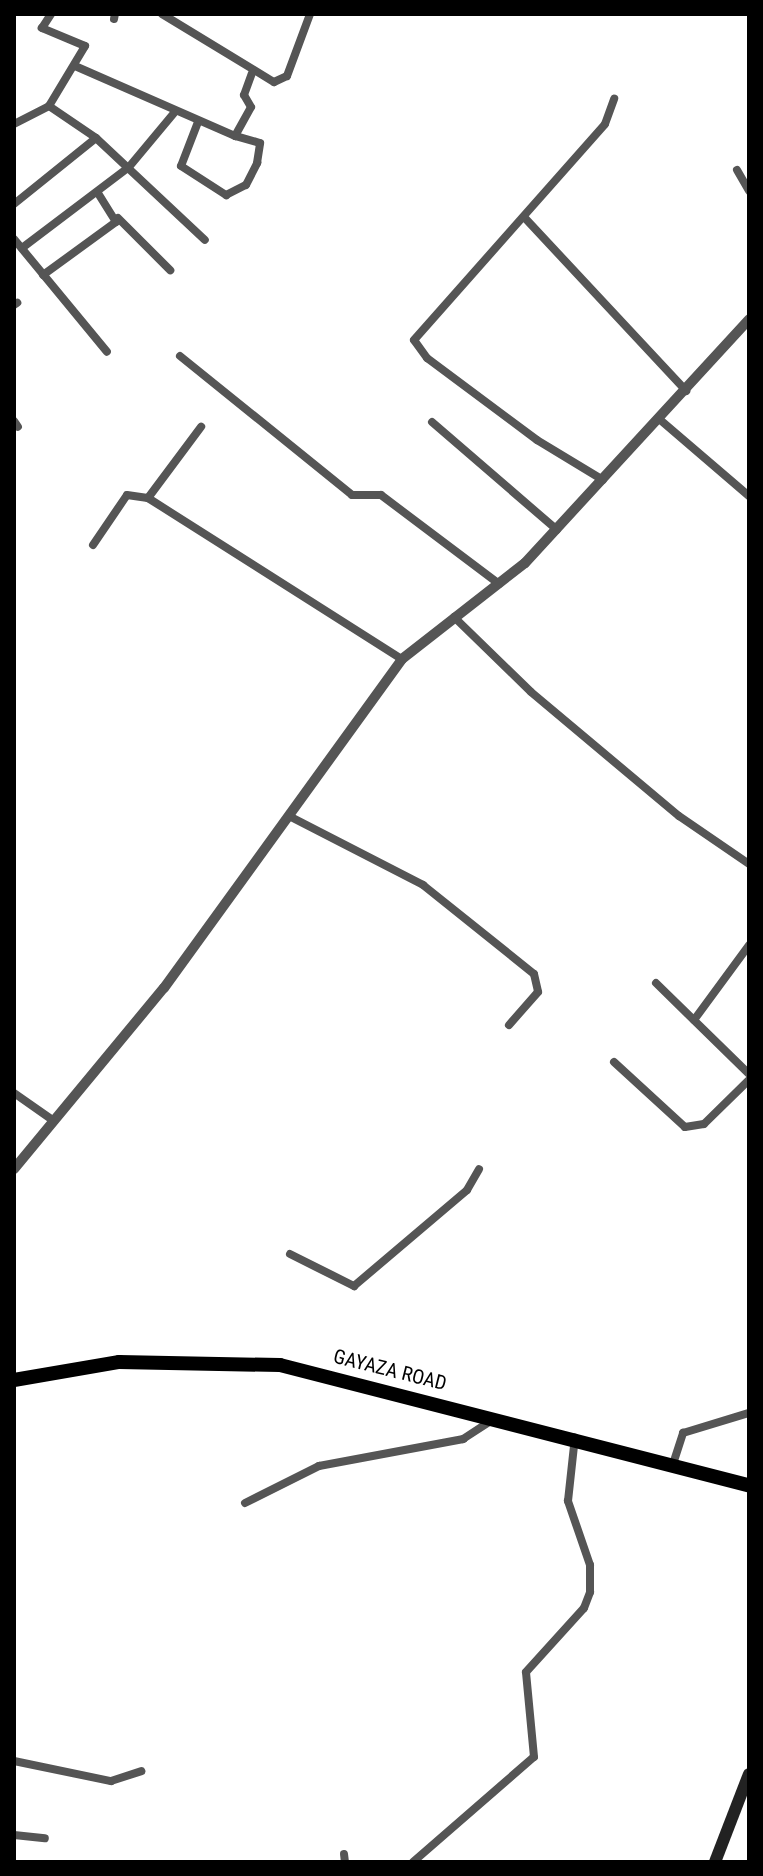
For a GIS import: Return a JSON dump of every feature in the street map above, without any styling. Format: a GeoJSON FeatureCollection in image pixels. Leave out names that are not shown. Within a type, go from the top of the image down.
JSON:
{"type":"FeatureCollection","features":[{"type":"Feature","properties":{"kind":"main road","name":"GAYAZA ROAD"},"geometry":{"type":"LineString","coordinates":[[14,1380],[147,1360],[280,1365],[575,1437],[749,1485]]}},
{"type":"Feature","properties":{"kind":"main road"},"geometry":{"type":"LineString","coordinates":[[715,1862],[749,1774]]}},
{"type":"Feature","properties":{"kind":"street"},"geometry":{"type":"LineString","coordinates":[[14,124],[49,106],[85,46],[42,28],[51,14]]}},
{"type":"Feature","properties":{"kind":"street"},"geometry":{"type":"LineString","coordinates":[[162,14],[267,82],[287,76],[310,14]]}},
{"type":"Feature","properties":{"kind":"street"},"geometry":{"type":"LineString","coordinates":[[75,66],[174,113],[260,143],[257,163],[246,185],[226,195],[181,166],[198,122]]}},
{"type":"Feature","properties":{"kind":"street"},"geometry":{"type":"LineString","coordinates":[[235,136],[251,107],[244,95],[252,73]]}},
{"type":"Feature","properties":{"kind":"street"},"geometry":{"type":"LineString","coordinates":[[603,480],[416,347],[430,319],[605,124],[614,99]]}},
{"type":"Feature","properties":{"kind":"street"},"geometry":{"type":"LineString","coordinates":[[49,106],[96,138],[205,240]]}},
{"type":"Feature","properties":{"kind":"street"},"geometry":{"type":"LineString","coordinates":[[22,248],[129,167],[174,113]]}},
{"type":"Feature","properties":{"kind":"street"},"geometry":{"type":"LineString","coordinates":[[14,204],[96,138]]}},
{"type":"Feature","properties":{"kind":"street"},"geometry":{"type":"LineString","coordinates":[[737,170],[749,191]]}},
{"type":"Feature","properties":{"kind":"street"},"geometry":{"type":"LineString","coordinates":[[98,193],[118,218],[170,270]]}},
{"type":"Feature","properties":{"kind":"street"},"geometry":{"type":"LineString","coordinates":[[524,217],[686,391]]}},
{"type":"Feature","properties":{"kind":"street"},"geometry":{"type":"LineString","coordinates":[[43,275],[118,218]]}},
{"type":"Feature","properties":{"kind":"street"},"geometry":{"type":"LineString","coordinates":[[14,239],[107,352]]}},
{"type":"Feature","properties":{"kind":"street"},"geometry":{"type":"LineString","coordinates":[[14,1169],[164,988],[402,659],[499,584],[557,530],[749,319]]}},
{"type":"Feature","properties":{"kind":"street"},"geometry":{"type":"LineString","coordinates":[[180,356],[352,495],[381,495],[499,584]]}},
{"type":"Feature","properties":{"kind":"street"},"geometry":{"type":"LineString","coordinates":[[658,418],[749,496]]}},
{"type":"Feature","properties":{"kind":"street"},"geometry":{"type":"LineString","coordinates":[[432,422],[557,530]]}},
{"type":"Feature","properties":{"kind":"street"},"geometry":{"type":"LineString","coordinates":[[148,498],[201,427]]}},
{"type":"Feature","properties":{"kind":"street"},"geometry":{"type":"LineString","coordinates":[[93,545],[127,495],[148,498],[402,659]]}},
{"type":"Feature","properties":{"kind":"street"},"geometry":{"type":"LineString","coordinates":[[454,617],[531,692],[679,816],[749,864]]}},
{"type":"Feature","properties":{"kind":"street"},"geometry":{"type":"LineString","coordinates":[[289,816],[423,885],[534,974],[538,992],[509,1025]]}},
{"type":"Feature","properties":{"kind":"street"},"geometry":{"type":"LineString","coordinates":[[694,1020],[749,945]]}},
{"type":"Feature","properties":{"kind":"street"},"geometry":{"type":"LineString","coordinates":[[741,957],[749,964]]}},
{"type":"Feature","properties":{"kind":"street"},"geometry":{"type":"LineString","coordinates":[[614,1062],[685,1127],[704,1124],[749,1077],[656,983]]}},
{"type":"Feature","properties":{"kind":"street"},"geometry":{"type":"LineString","coordinates":[[14,1093],[54,1121]]}},
{"type":"Feature","properties":{"kind":"street"},"geometry":{"type":"LineString","coordinates":[[290,1254],[354,1286],[467,1190],[479,1169]]}},
{"type":"Feature","properties":{"kind":"street"},"geometry":{"type":"LineString","coordinates":[[673,1464],[683,1433],[749,1413]]}},
{"type":"Feature","properties":{"kind":"street"},"geometry":{"type":"LineString","coordinates":[[245,1503],[319,1466],[463,1439],[495,1417]]}},
{"type":"Feature","properties":{"kind":"street"},"geometry":{"type":"LineString","coordinates":[[413,1862],[534,1757],[526,1672],[584,1608],[590,1592],[568,1501],[575,1437]]}},
{"type":"Feature","properties":{"kind":"street"},"geometry":{"type":"LineString","coordinates":[[14,1761],[111,1781],[141,1771]]}},
{"type":"Feature","properties":{"kind":"street"},"geometry":{"type":"LineString","coordinates":[[14,1835],[45,1838]]}}]}
